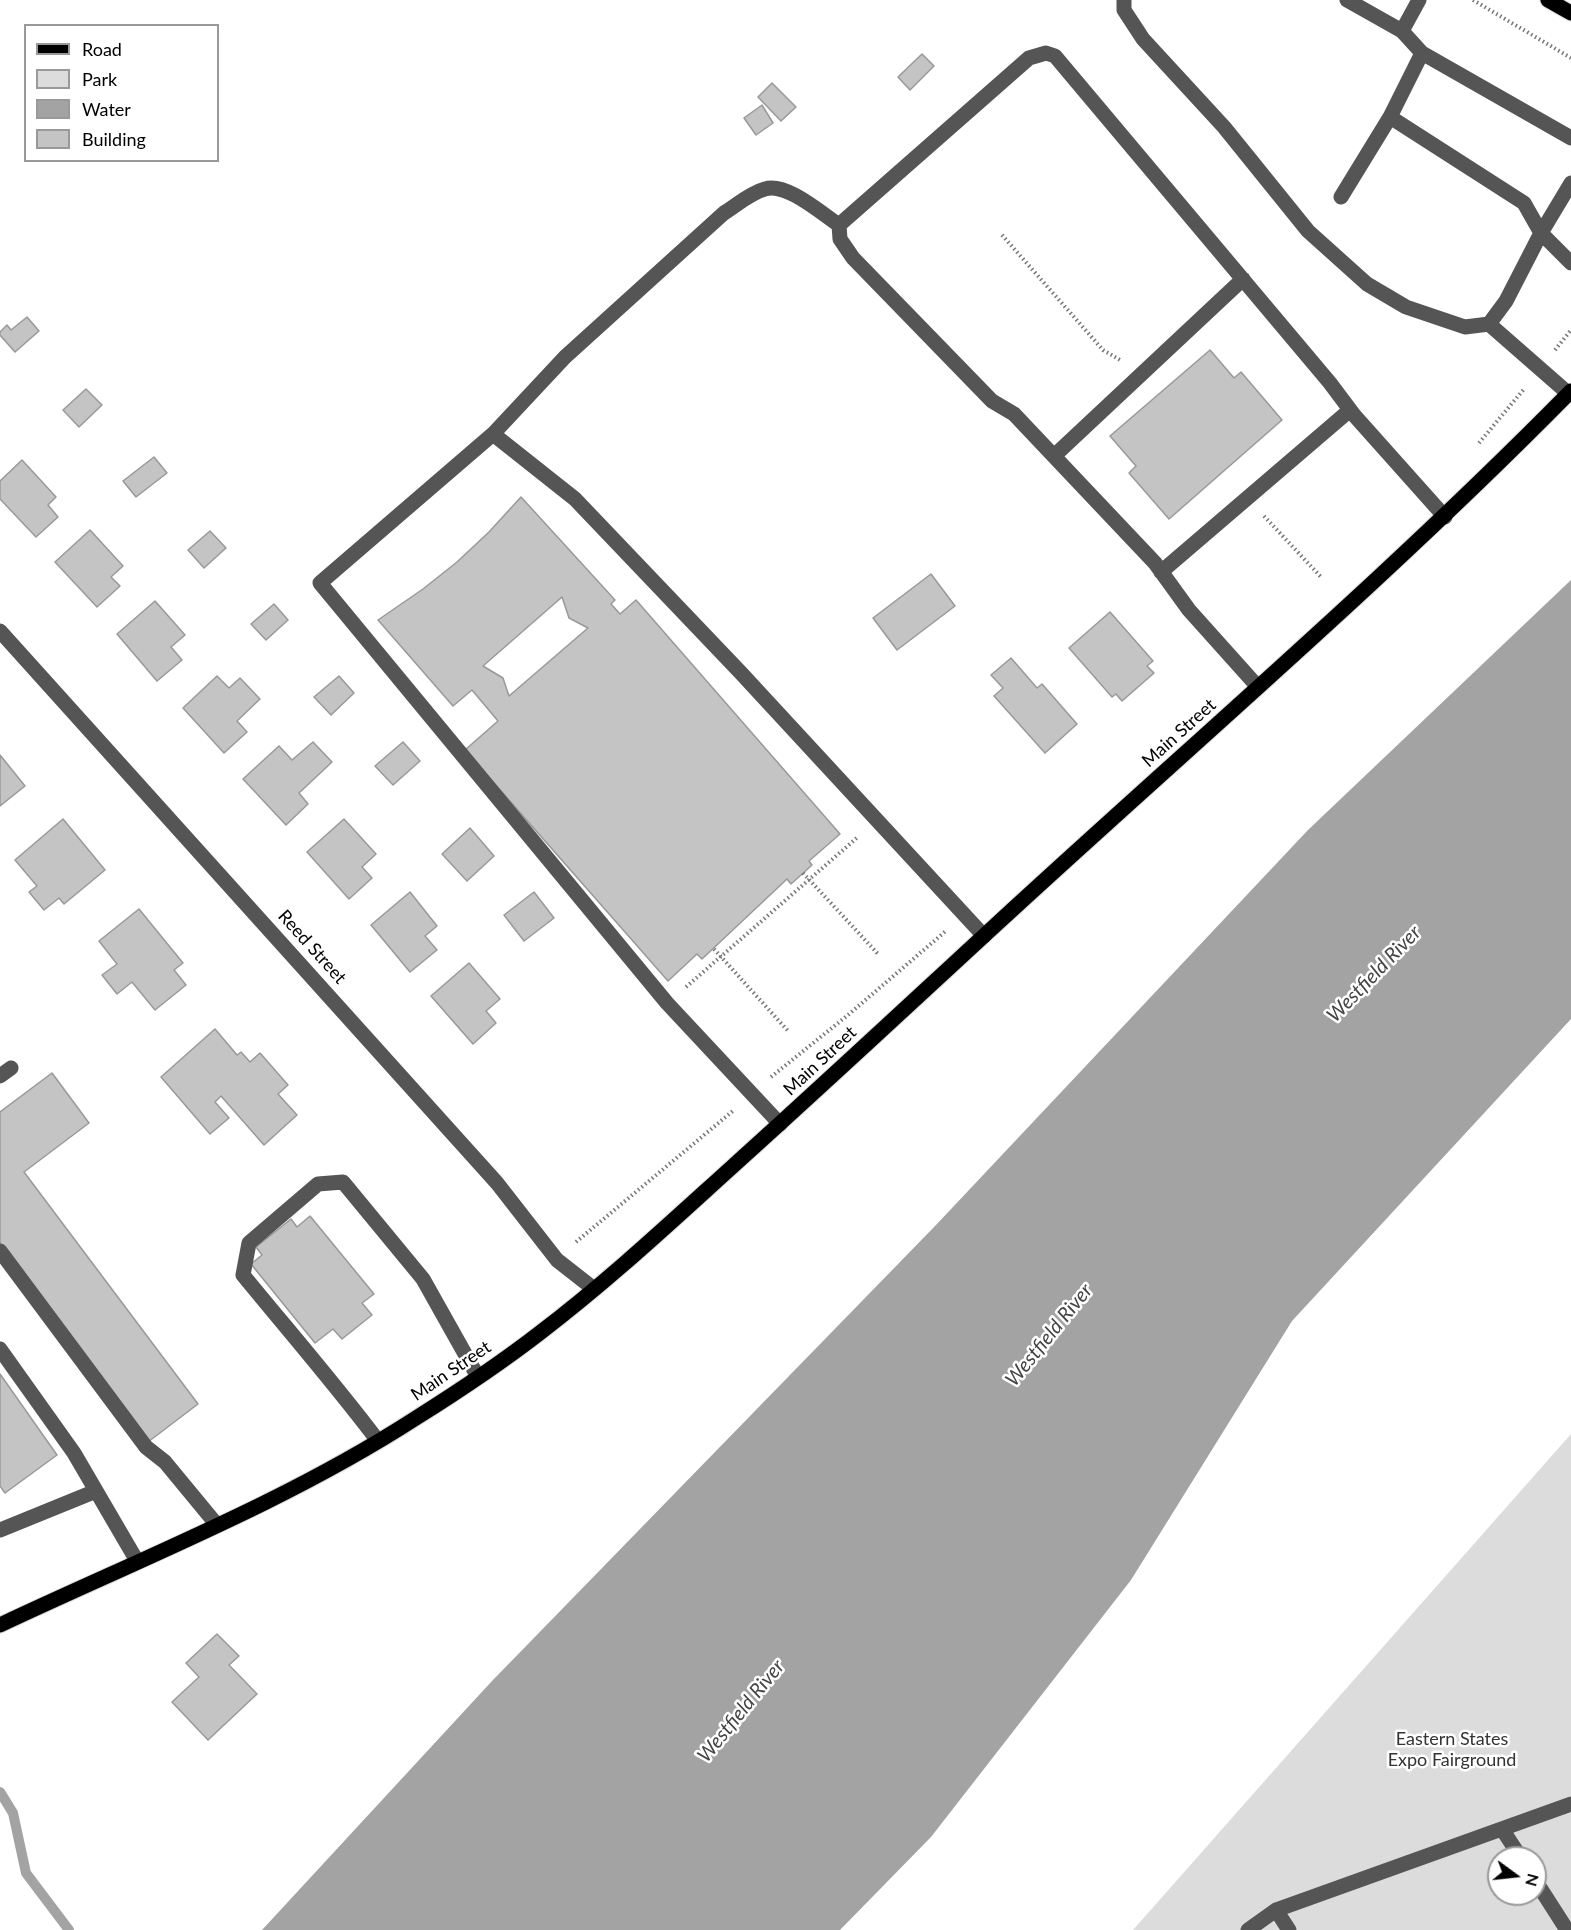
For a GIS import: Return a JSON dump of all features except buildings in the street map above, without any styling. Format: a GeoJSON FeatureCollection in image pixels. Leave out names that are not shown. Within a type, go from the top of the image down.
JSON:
{"type":"FeatureCollection","features":[{"type":"Feature","properties":{"kind":"main road"},"geometry":{"type":"LineString","coordinates":[[1548,0],[1571,13]]}},
{"type":"Feature","properties":{"kind":"main road","name":"Main Street"},"geometry":{"type":"LineString","coordinates":[[0,1625],[258,1506],[378,1441],[478,1377],[541,1332],[594,1289],[780,1124],[1368,589],[1445,517],[1570,393]]}},
{"type":"Feature","properties":{"kind":"street"},"geometry":{"type":"LineString","coordinates":[[1124,0],[1124,10],[1143,39],[1224,127],[1308,231],[1367,284],[1406,307],[1465,327],[1489,324],[1506,301],[1541,233],[1571,183]]}},
{"type":"Feature","properties":{"kind":"street"},"geometry":{"type":"LineString","coordinates":[[1347,0],[1402,31],[1422,53],[1571,138]]}},
{"type":"Feature","properties":{"kind":"street"},"geometry":{"type":"LineString","coordinates":[[1402,31],[1419,0]]}},
{"type":"Feature","properties":{"kind":"street"},"geometry":{"type":"LineString","coordinates":[[839,225],[1029,58],[1046,53],[1055,56],[1330,383],[1350,410],[1445,517]]}},
{"type":"Feature","properties":{"kind":"street"},"geometry":{"type":"LineString","coordinates":[[1341,196],[1390,117],[1422,53]]}},
{"type":"Feature","properties":{"kind":"street"},"geometry":{"type":"LineString","coordinates":[[1390,117],[1524,203],[1541,233],[1571,263]]}},
{"type":"Feature","properties":{"kind":"street"},"geometry":{"type":"LineString","coordinates":[[780,1124],[667,1003],[320,583],[493,434],[565,357],[724,213],[751,195],[767,188],[784,189],[839,225]]}},
{"type":"Feature","properties":{"kind":"street"},"geometry":{"type":"LineString","coordinates":[[839,225],[840,239],[854,258],[992,401],[1014,414],[1054,456],[1161,572],[1189,610],[1258,687]]}},
{"type":"Feature","properties":{"kind":"street"},"geometry":{"type":"LineString","coordinates":[[1054,456],[1243,279]]}},
{"type":"Feature","properties":{"kind":"street"},"geometry":{"type":"LineString","coordinates":[[1489,324],[1570,393]]}},
{"type":"Feature","properties":{"kind":"street"},"geometry":{"type":"LineString","coordinates":[[1161,572],[1350,410]]}},
{"type":"Feature","properties":{"kind":"street"},"geometry":{"type":"LineString","coordinates":[[493,434],[575,499],[741,672],[984,936]]}},
{"type":"Feature","properties":{"kind":"street","name":"Reed Street"},"geometry":{"type":"LineString","coordinates":[[0,631],[461,1143],[557,1260],[594,1289]]}},
{"type":"Feature","properties":{"kind":"street"},"geometry":{"type":"LineString","coordinates":[[378,1441],[349,1402],[316,1366],[243,1275],[249,1243],[318,1184],[343,1182],[423,1279],[478,1377]]}},
{"type":"Feature","properties":{"kind":"street"},"geometry":{"type":"LineString","coordinates":[[0,1251],[146,1447],[165,1462],[217,1525]]}},
{"type":"Feature","properties":{"kind":"street"},"geometry":{"type":"LineString","coordinates":[[0,1349],[74,1453],[137,1561]]}},
{"type":"Feature","properties":{"kind":"street"},"geometry":{"type":"LineString","coordinates":[[0,1530],[96,1491]]}},
{"type":"Feature","properties":{"kind":"street"},"geometry":{"type":"LineString","coordinates":[[1248,1930],[1276,1910],[1571,1804]]}},
{"type":"Feature","properties":{"kind":"street"},"geometry":{"type":"LineString","coordinates":[[1502,1829],[1513,1846]]}},
{"type":"Feature","properties":{"kind":"street"},"geometry":{"type":"LineString","coordinates":[[1547,1899],[1567,1930]]}},
{"type":"Feature","properties":{"kind":"street"},"geometry":{"type":"LineString","coordinates":[[1276,1910],[1289,1930]]}},
{"type":"Feature","properties":{"kind":"path"},"geometry":{"type":"LineString","coordinates":[[1473,0],[1571,58]]}},
{"type":"Feature","properties":{"kind":"path"},"geometry":{"type":"LineString","coordinates":[[1002,235],[1103,350],[1134,369],[1140,376]]}},
{"type":"Feature","properties":{"kind":"path"},"geometry":{"type":"LineString","coordinates":[[1477,445],[1571,330]]}},
{"type":"Feature","properties":{"kind":"path"},"geometry":{"type":"LineString","coordinates":[[1256,507],[1321,577]]}},
{"type":"Feature","properties":{"kind":"path"},"geometry":{"type":"LineString","coordinates":[[682,990],[722,958],[877,820]]}},
{"type":"Feature","properties":{"kind":"path"},"geometry":{"type":"LineString","coordinates":[[803,873],[879,955]]}},
{"type":"Feature","properties":{"kind":"path"},"geometry":{"type":"LineString","coordinates":[[769,1079],[946,931]]}},
{"type":"Feature","properties":{"kind":"path"},"geometry":{"type":"LineString","coordinates":[[714,949],[789,1032]]}},
{"type":"Feature","properties":{"kind":"path"},"geometry":{"type":"LineString","coordinates":[[557,1260],[582,1236],[725,1118]]}},
{"type":"Feature","properties":{"kind":"green space","name":"Eastern States Expo Fairground"},"geometry":{"type":"Polygon","coordinates":[[[1571,1434],[1571,1930],[1133,1930],[1571,1434]]]}},
{"type":"Feature","properties":{"kind":"water","name":"Westfield River"},"geometry":{"type":"Polygon","coordinates":[[[1571,580],[1571,1019],[1292,1321],[1131,1580],[931,1837],[840,1930],[262,1930],[492,1681],[936,1225],[1308,830],[1571,580]]]}},
{"type":"Feature","properties":{"kind":"waterway"},"geometry":{"type":"LineString","coordinates":[[0,1792],[13,1813],[26,1873],[69,1930]]}}]}
